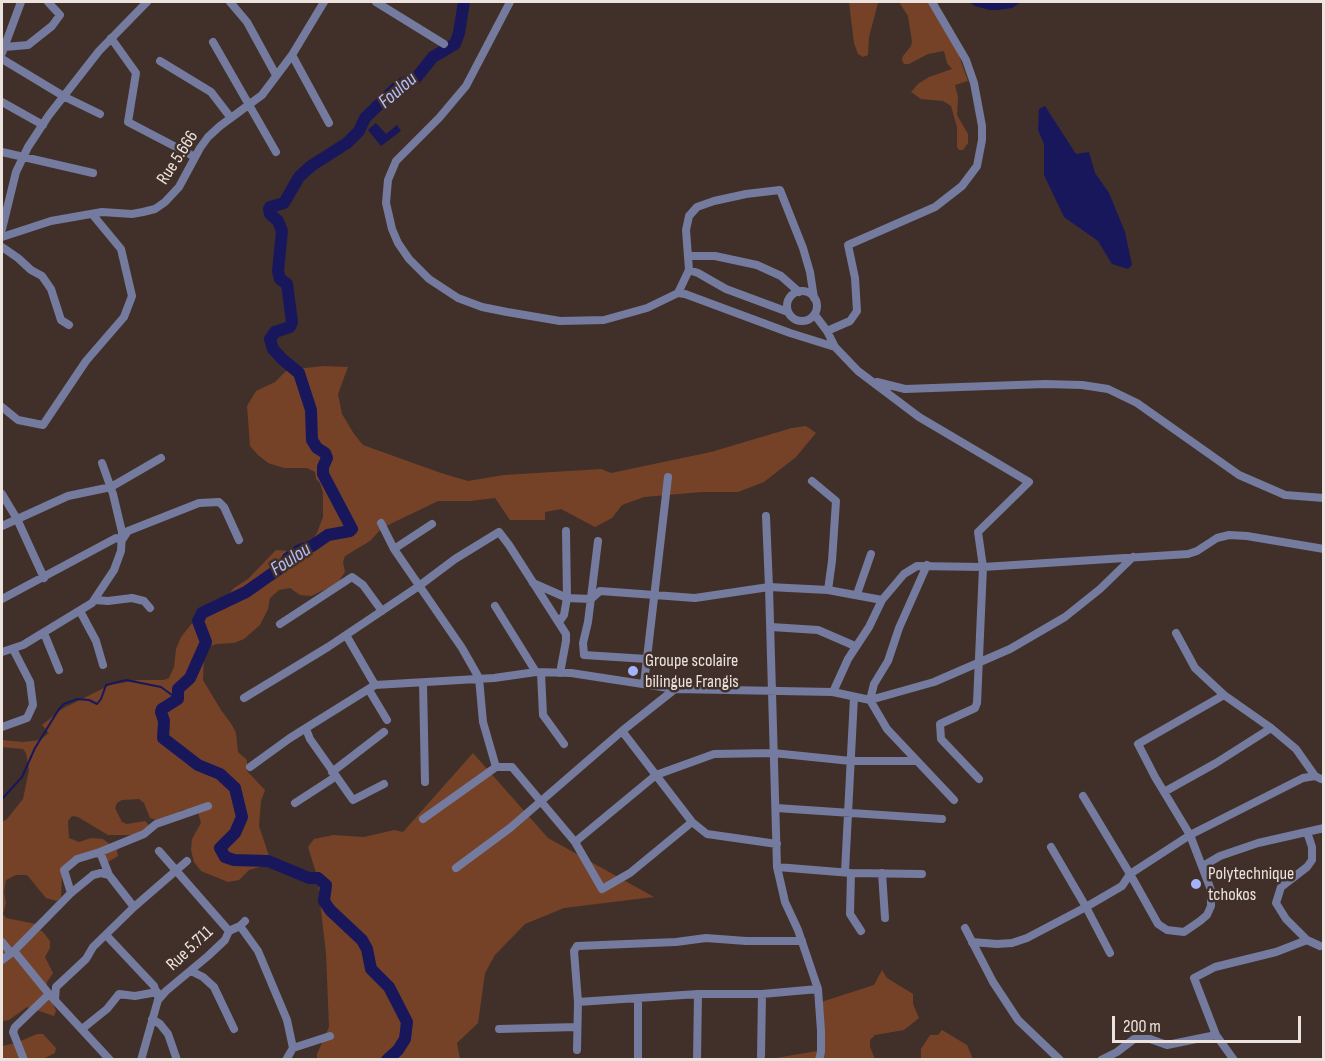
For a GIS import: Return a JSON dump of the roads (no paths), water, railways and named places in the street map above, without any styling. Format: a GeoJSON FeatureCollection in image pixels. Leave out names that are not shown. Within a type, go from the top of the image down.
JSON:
{"type":"FeatureCollection","features":[{"type":"Feature","properties":{"kind":"street"},"geometry":{"type":"LineString","coordinates":[[3,50],[21,2]]}},
{"type":"Feature","properties":{"kind":"street"},"geometry":{"type":"LineString","coordinates":[[3,50],[28,45],[52,26],[60,15],[48,2]]}},
{"type":"Feature","properties":{"kind":"street"},"geometry":{"type":"LineString","coordinates":[[2,229],[22,157],[43,125],[111,38],[147,2]]}},
{"type":"Feature","properties":{"kind":"street"},"geometry":{"type":"LineString","coordinates":[[230,2],[247,22],[276,75]]}},
{"type":"Feature","properties":{"kind":"street","name":"Rue 5.666"},"geometry":{"type":"LineString","coordinates":[[2,237],[51,221],[113,212],[132,214],[155,209],[172,197],[208,137],[262,95],[292,55],[324,2]]}},
{"type":"Feature","properties":{"kind":"street"},"geometry":{"type":"LineString","coordinates":[[376,2],[444,44]]}},
{"type":"Feature","properties":{"kind":"street"},"geometry":{"type":"LineString","coordinates":[[510,2],[466,86],[440,118],[396,161],[388,180],[386,203],[392,229],[409,259],[429,279],[458,298],[482,307],[560,321],[604,320],[647,308],[678,293],[835,347]]}},
{"type":"Feature","properties":{"kind":"street"},"geometry":{"type":"LineString","coordinates":[[827,330],[850,321],[857,311],[855,278],[848,245],[935,207],[962,186],[976,166],[982,140],[982,126],[974,83],[966,60],[932,2]]}},
{"type":"Feature","properties":{"kind":"street"},"geometry":{"type":"LineString","coordinates":[[111,38],[136,73],[128,122],[195,157]]}},
{"type":"Feature","properties":{"kind":"street"},"geometry":{"type":"LineString","coordinates":[[213,42],[276,152]]}},
{"type":"Feature","properties":{"kind":"street"},"geometry":{"type":"LineString","coordinates":[[292,55],[329,123]]}},
{"type":"Feature","properties":{"kind":"street"},"geometry":{"type":"LineString","coordinates":[[2,59],[100,114]]}},
{"type":"Feature","properties":{"kind":"street"},"geometry":{"type":"LineString","coordinates":[[160,61],[211,92],[231,117]]}},
{"type":"Feature","properties":{"kind":"street"},"geometry":{"type":"LineString","coordinates":[[2,102],[43,125]]}},
{"type":"Feature","properties":{"kind":"street"},"geometry":{"type":"LineString","coordinates":[[2,152],[93,172]]}},
{"type":"Feature","properties":{"kind":"street"},"geometry":{"type":"LineString","coordinates":[[678,293],[689,270],[686,230],[689,216],[697,207],[746,194],[780,190],[803,248],[817,309],[814,315],[806,321],[791,317],[787,306],[789,299],[799,292],[807,292],[814,298]]}},
{"type":"Feature","properties":{"kind":"street"},"geometry":{"type":"LineString","coordinates":[[2,407],[18,420],[43,424],[86,361],[124,317],[132,296],[121,249],[92,214]]}},
{"type":"Feature","properties":{"kind":"street"},"geometry":{"type":"LineString","coordinates":[[2,247],[42,276],[51,289],[61,320],[69,325]]}},
{"type":"Feature","properties":{"kind":"street"},"geometry":{"type":"LineString","coordinates":[[689,256],[715,256],[757,265],[781,276],[799,292]]}},
{"type":"Feature","properties":{"kind":"street"},"geometry":{"type":"LineString","coordinates":[[689,270],[726,290],[788,312]]}},
{"type":"Feature","properties":{"kind":"street"},"geometry":{"type":"LineString","coordinates":[[814,315],[827,330],[835,347],[858,371],[919,417],[1029,482],[978,532],[983,567],[977,703],[975,708],[940,724],[940,739],[979,779]]}},
{"type":"Feature","properties":{"kind":"street"},"geometry":{"type":"LineString","coordinates":[[870,379],[905,389],[1045,384],[1082,385],[1108,389],[1139,404],[1239,475],[1285,495],[1323,498]]}},
{"type":"Feature","properties":{"kind":"street"},"geometry":{"type":"LineString","coordinates":[[2,526],[68,496],[111,487],[161,458]]}},
{"type":"Feature","properties":{"kind":"street"},"geometry":{"type":"LineString","coordinates":[[2,652],[13,649],[44,633],[80,611],[95,600],[114,570],[121,551],[122,540],[111,487],[102,463]]}},
{"type":"Feature","properties":{"kind":"street"},"geometry":{"type":"LineString","coordinates":[[644,684],[668,477]]}},
{"type":"Feature","properties":{"kind":"street"},"geometry":{"type":"LineString","coordinates":[[812,481],[836,501],[828,590]]}},
{"type":"Feature","properties":{"kind":"street"},"geometry":{"type":"LineString","coordinates":[[2,494],[17,519],[44,578]]}},
{"type":"Feature","properties":{"kind":"street"},"geometry":{"type":"LineString","coordinates":[[122,540],[125,534],[132,529],[199,503],[210,501],[219,502],[224,507],[239,540]]}},
{"type":"Feature","properties":{"kind":"street"},"geometry":{"type":"LineString","coordinates":[[766,516],[770,587],[773,753],[777,808],[777,867],[784,902],[802,940],[818,989],[821,1031],[819,1059]]}},
{"type":"Feature","properties":{"kind":"street"},"geometry":{"type":"LineString","coordinates":[[381,522],[394,549],[462,648],[479,678],[483,722],[496,767]]}},
{"type":"Feature","properties":{"kind":"street"},"geometry":{"type":"LineString","coordinates":[[394,549],[432,524]]}},
{"type":"Feature","properties":{"kind":"street"},"geometry":{"type":"LineString","coordinates":[[559,622],[564,615],[567,598],[566,531]]}},
{"type":"Feature","properties":{"kind":"street"},"geometry":{"type":"LineString","coordinates":[[244,698],[346,635],[455,559],[499,532],[566,634],[560,673]]}},
{"type":"Feature","properties":{"kind":"street"},"geometry":{"type":"LineString","coordinates":[[833,692],[855,646],[869,627],[882,600],[904,574],[917,566],[983,567],[1188,554],[1217,538],[1229,535],[1323,549]]}},
{"type":"Feature","properties":{"kind":"street"},"geometry":{"type":"LineString","coordinates":[[2,599],[116,538],[122,540]]}},
{"type":"Feature","properties":{"kind":"street"},"geometry":{"type":"LineString","coordinates":[[597,541],[584,655],[647,659]]}},
{"type":"Feature","properties":{"kind":"street"},"geometry":{"type":"LineString","coordinates":[[857,594],[871,554]]}},
{"type":"Feature","properties":{"kind":"street"},"geometry":{"type":"LineString","coordinates":[[250,767],[319,719],[372,688],[539,672],[572,673],[675,689],[833,692],[870,700],[934,682],[1010,649],[1065,617],[1100,590],[1133,557]]}},
{"type":"Feature","properties":{"kind":"street"},"geometry":{"type":"LineString","coordinates":[[927,565],[899,628],[888,661],[874,684],[870,700],[887,729],[954,800]]}},
{"type":"Feature","properties":{"kind":"street"},"geometry":{"type":"LineString","coordinates":[[279,624],[352,576],[363,585],[382,611]]}},
{"type":"Feature","properties":{"kind":"street"},"geometry":{"type":"LineString","coordinates":[[533,583],[567,598],[591,599],[600,591],[708,598],[770,587],[828,590],[882,600]]}},
{"type":"Feature","properties":{"kind":"street"},"geometry":{"type":"LineString","coordinates":[[95,600],[132,598],[144,601],[150,608]]}},
{"type":"Feature","properties":{"kind":"street"},"geometry":{"type":"LineString","coordinates":[[495,606],[539,672],[543,715],[564,744]]}},
{"type":"Feature","properties":{"kind":"street"},"geometry":{"type":"LineString","coordinates":[[80,611],[96,641],[103,665]]}},
{"type":"Feature","properties":{"kind":"street"},"geometry":{"type":"LineString","coordinates":[[771,627],[818,630],[855,646]]}},
{"type":"Feature","properties":{"kind":"street"},"geometry":{"type":"LineString","coordinates":[[44,633],[59,670]]}},
{"type":"Feature","properties":{"kind":"street"},"geometry":{"type":"LineString","coordinates":[[1176,633],[1195,668],[1224,694],[1296,749],[1321,779]]}},
{"type":"Feature","properties":{"kind":"street"},"geometry":{"type":"LineString","coordinates":[[346,635],[387,720]]}},
{"type":"Feature","properties":{"kind":"street"},"geometry":{"type":"LineString","coordinates":[[2,727],[27,718],[33,705],[30,682],[13,649]]}},
{"type":"Feature","properties":{"kind":"street"},"geometry":{"type":"LineString","coordinates":[[423,683],[425,782]]}},
{"type":"Feature","properties":{"kind":"street"},"geometry":{"type":"LineString","coordinates":[[456,868],[510,828],[622,731],[675,689]]}},
{"type":"Feature","properties":{"kind":"street"},"geometry":{"type":"LineString","coordinates":[[1083,796],[1158,924],[1167,930],[1184,932],[1207,915],[1211,906],[1211,890],[1190,835],[1138,744],[1224,694]]}},
{"type":"Feature","properties":{"kind":"street"},"geometry":{"type":"LineString","coordinates":[[854,697],[848,872],[850,914],[861,931]]}},
{"type":"Feature","properties":{"kind":"street"},"geometry":{"type":"LineString","coordinates":[[1164,792],[1216,763],[1270,728]]}},
{"type":"Feature","properties":{"kind":"street"},"geometry":{"type":"LineString","coordinates":[[306,729],[310,740],[353,800],[384,784]]}},
{"type":"Feature","properties":{"kind":"street"},"geometry":{"type":"LineString","coordinates":[[622,731],[692,822],[707,834],[777,844]]}},
{"type":"Feature","properties":{"kind":"street"},"geometry":{"type":"LineString","coordinates":[[295,803],[334,775],[384,732]]}},
{"type":"Feature","properties":{"kind":"street"},"geometry":{"type":"LineString","coordinates":[[575,842],[656,775],[714,754],[773,753],[851,761],[915,761]]}},
{"type":"Feature","properties":{"kind":"street"},"geometry":{"type":"LineString","coordinates":[[423,819],[496,767],[512,767],[575,842],[602,889],[630,873],[692,822]]}},
{"type":"Feature","properties":{"kind":"street"},"geometry":{"type":"LineString","coordinates":[[972,942],[1012,943],[1027,938],[1122,886],[1130,874],[1190,835],[1303,778],[1321,779]]}},
{"type":"Feature","properties":{"kind":"street"},"geometry":{"type":"LineString","coordinates":[[71,893],[64,870],[77,859],[144,834],[156,824],[208,806]]}},
{"type":"Feature","properties":{"kind":"street"},"geometry":{"type":"LineString","coordinates":[[777,808],[942,819]]}},
{"type":"Feature","properties":{"kind":"street"},"geometry":{"type":"LineString","coordinates":[[1203,866],[1220,856],[1242,848],[1323,828]]}},
{"type":"Feature","properties":{"kind":"street"},"geometry":{"type":"LineString","coordinates":[[1307,832],[1312,847],[1312,860],[1307,867],[1281,888],[1276,903],[1286,920],[1307,940],[1320,946]]}},
{"type":"Feature","properties":{"kind":"street"},"geometry":{"type":"LineString","coordinates":[[1051,847],[1110,953]]}},
{"type":"Feature","properties":{"kind":"street","name":"Rue 5.711"},"geometry":{"type":"LineString","coordinates":[[157,996],[192,971],[225,939],[229,931],[159,851]]}},
{"type":"Feature","properties":{"kind":"street"},"geometry":{"type":"LineString","coordinates":[[100,852],[109,875],[134,907]]}},
{"type":"Feature","properties":{"kind":"street"},"geometry":{"type":"LineString","coordinates":[[24,1059],[13,1032],[15,1027],[52,996],[56,987],[86,959],[93,947],[134,907],[187,861]]}},
{"type":"Feature","properties":{"kind":"street"},"geometry":{"type":"LineString","coordinates":[[777,867],[922,874]]}},
{"type":"Feature","properties":{"kind":"street"},"geometry":{"type":"LineString","coordinates":[[2,960],[71,893],[93,875],[100,873],[109,875]]}},
{"type":"Feature","properties":{"kind":"street"},"geometry":{"type":"LineString","coordinates":[[882,873],[885,918]]}},
{"type":"Feature","properties":{"kind":"street"},"geometry":{"type":"LineString","coordinates":[[229,931],[243,923],[264,964],[286,1020],[292,1048],[286,1059]]}},
{"type":"Feature","properties":{"kind":"street"},"geometry":{"type":"LineString","coordinates":[[965,928],[993,982],[1018,1020],[1060,1059]]}},
{"type":"Feature","properties":{"kind":"street"},"geometry":{"type":"LineString","coordinates":[[106,935],[154,986],[157,996],[141,1059]]}},
{"type":"Feature","properties":{"kind":"street"},"geometry":{"type":"LineString","coordinates":[[577,1050],[578,1002],[574,951],[577,946],[676,942],[706,938],[746,941],[802,940]]}},
{"type":"Feature","properties":{"kind":"street"},"geometry":{"type":"LineString","coordinates":[[1234,1059],[1216,1035],[1194,978],[1215,967],[1276,952],[1307,940]]}},
{"type":"Feature","properties":{"kind":"street"},"geometry":{"type":"LineString","coordinates":[[2,942],[110,1059]]}},
{"type":"Feature","properties":{"kind":"street"},"geometry":{"type":"LineString","coordinates":[[192,971],[198,973],[214,987],[234,1029]]}},
{"type":"Feature","properties":{"kind":"street"},"geometry":{"type":"LineString","coordinates":[[578,1002],[698,994],[762,994],[818,989]]}},
{"type":"Feature","properties":{"kind":"street"},"geometry":{"type":"LineString","coordinates":[[82,1029],[107,1009],[119,994],[157,996]]}},
{"type":"Feature","properties":{"kind":"street"},"geometry":{"type":"LineString","coordinates":[[697,1059],[698,994]]}},
{"type":"Feature","properties":{"kind":"street"},"geometry":{"type":"LineString","coordinates":[[761,1056],[762,994]]}},
{"type":"Feature","properties":{"kind":"street"},"geometry":{"type":"LineString","coordinates":[[638,998],[638,1059]]}},
{"type":"Feature","properties":{"kind":"street"},"geometry":{"type":"LineString","coordinates":[[152,1019],[160,1024],[168,1034],[177,1059]]}},
{"type":"Feature","properties":{"kind":"street"},"geometry":{"type":"LineString","coordinates":[[499,1029],[576,1028]]}},
{"type":"Feature","properties":{"kind":"street"},"geometry":{"type":"LineString","coordinates":[[1101,1059],[1117,1052],[1134,1039],[1150,1039],[1167,1045],[1216,1035]]}},
{"type":"Feature","properties":{"kind":"street"},"geometry":{"type":"LineString","coordinates":[[292,1048],[330,1036]]}},
{"type":"Feature","properties":{"kind":"waterway","name":"Foulou"},"geometry":{"type":"LineString","coordinates":[[387,1060],[398,1050],[405,1039],[407,1022],[389,987],[371,969],[367,949],[362,940],[330,910],[324,901],[326,885],[318,878],[309,878],[268,861],[234,860],[225,857],[220,848],[235,833],[242,817],[235,788],[220,774],[198,765],[163,738],[164,721],[161,712],[178,699],[178,689],[190,678],[206,642],[198,621],[202,613],[246,592],[283,566],[288,558],[300,550],[312,546],[328,535],[352,529],[323,474],[327,458],[312,440],[311,410],[299,373],[273,349],[270,339],[275,332],[290,327],[292,322],[287,284],[280,279],[278,271],[282,231],[269,209],[284,203],[299,177],[311,166],[347,143],[359,131],[365,118],[399,85],[416,78],[433,57],[455,44],[464,2]]}},
{"type":"Feature","properties":{"kind":"waterway"},"geometry":{"type":"LineString","coordinates":[[2,799],[22,777],[35,748],[64,704],[77,699],[89,700],[97,704],[106,685],[126,680],[161,687],[172,695],[179,694]]}},
{"type":"Feature","properties":{"kind":"place","name":"Groupe scolaire bilingue Frangis"},"geometry":{"type":"Point","coordinates":[633,671]}},
{"type":"Feature","properties":{"kind":"place","name":"Polytechnique tchokos"},"geometry":{"type":"Point","coordinates":[1196,884]}}]}
